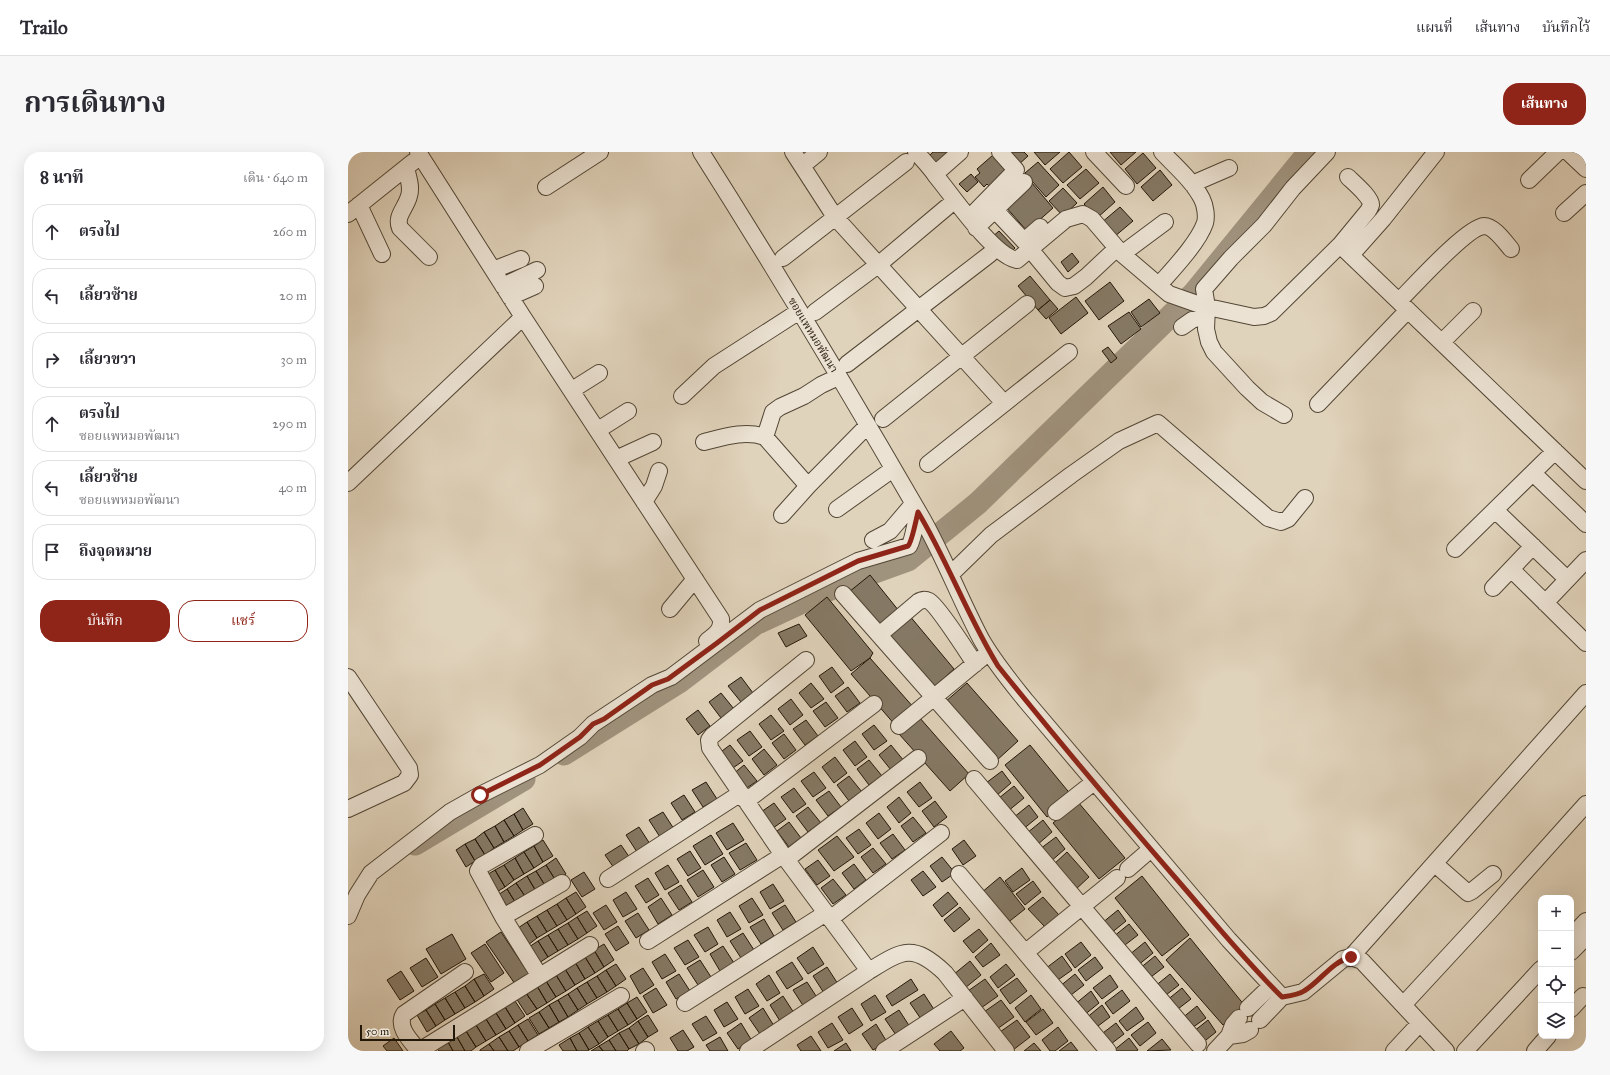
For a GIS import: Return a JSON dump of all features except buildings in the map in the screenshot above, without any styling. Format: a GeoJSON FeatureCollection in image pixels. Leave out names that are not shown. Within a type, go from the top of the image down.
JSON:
{"type":"FeatureCollection","features":[{"type":"Feature","properties":{"kind":"street"},"geometry":{"type":"LineString","coordinates":[[546,187],[600,152]]}},
{"type":"Feature","properties":{"kind":"street"},"geometry":{"type":"LineString","coordinates":[[793,152],[834,218],[1004,403]]}},
{"type":"Feature","properties":{"kind":"street"},"geometry":{"type":"LineString","coordinates":[[802,166],[819,152]]}},
{"type":"Feature","properties":{"kind":"street"},"geometry":{"type":"LineString","coordinates":[[935,174],[960,152]]}},
{"type":"Feature","properties":{"kind":"street"},"geometry":{"type":"LineString","coordinates":[[972,223],[1016,170],[1000,152]]}},
{"type":"Feature","properties":{"kind":"street"},"geometry":{"type":"LineString","coordinates":[[1094,152],[1126,186]]}},
{"type":"Feature","properties":{"kind":"street"},"geometry":{"type":"LineString","coordinates":[[1162,152],[1192,184],[1202,199],[1205,210],[1205,222],[1198,237],[1164,290]]}},
{"type":"Feature","properties":{"kind":"street"},"geometry":{"type":"LineString","coordinates":[[1284,415],[1262,402],[1214,352],[1209,342],[1205,309],[1205,287],[1264,224],[1293,188],[1327,152]]}},
{"type":"Feature","properties":{"kind":"street"},"geometry":{"type":"LineString","coordinates":[[783,258],[914,155],[935,174],[972,223],[1006,256],[1012,259],[1017,260],[1066,219],[1083,214],[1092,219],[1119,251],[1164,290],[1205,309],[1264,316],[1271,313],[1383,219],[1436,152]]}},
{"type":"Feature","properties":{"kind":"street"},"geometry":{"type":"LineString","coordinates":[[1529,180],[1558,152]]}},
{"type":"Feature","properties":{"kind":"street"},"geometry":{"type":"LineString","coordinates":[[1568,152],[1586,169]]}},
{"type":"Feature","properties":{"kind":"street","name":"ซอยแพหมอพัฒนา"},"geometry":{"type":"LineString","coordinates":[[703,153],[868,426],[944,558],[951,574]]}},
{"type":"Feature","properties":{"kind":"street"},"geometry":{"type":"LineString","coordinates":[[382,254],[353,210],[406,168],[420,154],[523,317],[721,619],[722,625],[720,631],[692,652],[629,694],[625,699],[626,703]]}},
{"type":"Feature","properties":{"kind":"street"},"geometry":{"type":"LineString","coordinates":[[406,168],[410,186],[409,196],[398,219],[398,223],[400,228],[428,257]]}},
{"type":"Feature","properties":{"kind":"street"},"geometry":{"type":"LineString","coordinates":[[1192,184],[1229,168]]}},
{"type":"Feature","properties":{"kind":"street"},"geometry":{"type":"LineString","coordinates":[[1346,250],[1371,206],[1368,197],[1348,177]]}},
{"type":"Feature","properties":{"kind":"street"},"geometry":{"type":"LineString","coordinates":[[972,223],[995,210],[1024,182]]}},
{"type":"Feature","properties":{"kind":"street"},"geometry":{"type":"LineString","coordinates":[[1564,213],[1586,193]]}},
{"type":"Feature","properties":{"kind":"street"},"geometry":{"type":"LineString","coordinates":[[815,312],[878,265],[947,207]]}},
{"type":"Feature","properties":{"kind":"street"},"geometry":{"type":"LineString","coordinates":[[995,210],[1024,241],[1053,215]]}},
{"type":"Feature","properties":{"kind":"street"},"geometry":{"type":"LineString","coordinates":[[1030,249],[1058,283],[1065,288],[1074,286],[1119,251],[1165,222]]}},
{"type":"Feature","properties":{"kind":"street"},"geometry":{"type":"LineString","coordinates":[[1318,404],[1458,242],[1475,229],[1483,226],[1489,227],[1511,249]]}},
{"type":"Feature","properties":{"kind":"street"},"geometry":{"type":"LineString","coordinates":[[1346,250],[1555,451],[1583,473]]}},
{"type":"Feature","properties":{"kind":"street"},"geometry":{"type":"LineString","coordinates":[[847,364],[990,254]]}},
{"type":"Feature","properties":{"kind":"street"},"geometry":{"type":"LineString","coordinates":[[493,270],[521,259]]}},
{"type":"Feature","properties":{"kind":"street"},"geometry":{"type":"LineString","coordinates":[[507,292],[538,270]]}},
{"type":"Feature","properties":{"kind":"street"},"geometry":{"type":"LineString","coordinates":[[507,292],[535,286]]}},
{"type":"Feature","properties":{"kind":"street"},"geometry":{"type":"LineString","coordinates":[[882,418],[1028,304]]}},
{"type":"Feature","properties":{"kind":"street"},"geometry":{"type":"LineString","coordinates":[[1182,327],[1205,309]]}},
{"type":"Feature","properties":{"kind":"street"},"geometry":{"type":"LineString","coordinates":[[1442,342],[1473,311]]}},
{"type":"Feature","properties":{"kind":"street"},"geometry":{"type":"LineString","coordinates":[[682,396],[714,366],[798,312]]}},
{"type":"Feature","properties":{"kind":"street"},"geometry":{"type":"LineString","coordinates":[[348,483],[523,317]]}},
{"type":"Feature","properties":{"kind":"street"},"geometry":{"type":"LineString","coordinates":[[928,464],[1069,352]]}},
{"type":"Feature","properties":{"kind":"street"},"geometry":{"type":"LineString","coordinates":[[572,390],[599,373]]}},
{"type":"Feature","properties":{"kind":"street"},"geometry":{"type":"LineString","coordinates":[[765,437],[774,412],[780,407],[804,396],[838,377]]}},
{"type":"Feature","properties":{"kind":"street"},"geometry":{"type":"LineString","coordinates":[[598,430],[628,411]]}},
{"type":"Feature","properties":{"kind":"street"},"geometry":{"type":"LineString","coordinates":[[1277,991],[1229,940],[1094,782],[1003,672],[982,639],[951,574],[991,535],[1071,475],[1119,441],[1158,423],[1268,518],[1281,522],[1288,519],[1305,498]]}},
{"type":"Feature","properties":{"kind":"street"},"geometry":{"type":"LineString","coordinates":[[782,515],[808,486],[868,426]]}},
{"type":"Feature","properties":{"kind":"street"},"geometry":{"type":"LineString","coordinates":[[704,442],[738,434],[755,433],[765,437],[808,486]]}},
{"type":"Feature","properties":{"kind":"street"},"geometry":{"type":"LineString","coordinates":[[616,459],[653,442]]}},
{"type":"Feature","properties":{"kind":"street"},"geometry":{"type":"LineString","coordinates":[[1455,549],[1555,451]]}},
{"type":"Feature","properties":{"kind":"street"},"geometry":{"type":"LineString","coordinates":[[837,509],[893,469]]}},
{"type":"Feature","properties":{"kind":"street"},"geometry":{"type":"LineString","coordinates":[[644,502],[654,486],[659,470]]}},
{"type":"Feature","properties":{"kind":"street"},"geometry":{"type":"LineString","coordinates":[[1533,473],[1586,524]]}},
{"type":"Feature","properties":{"kind":"street"},"geometry":{"type":"LineString","coordinates":[[1495,510],[1567,579]]}},
{"type":"Feature","properties":{"kind":"street"},"geometry":{"type":"LineString","coordinates":[[873,540],[890,531],[918,512]]}},
{"type":"Feature","properties":{"kind":"street"},"geometry":{"type":"LineString","coordinates":[[348,916],[366,880],[374,871],[450,812],[540,765],[580,737],[593,724],[652,685],[668,679],[760,610],[858,561],[908,546],[912,540],[918,512]]}},
{"type":"Feature","properties":{"kind":"street"},"geometry":{"type":"LineString","coordinates":[[1493,588],[1533,546]]}},
{"type":"Feature","properties":{"kind":"street"},"geometry":{"type":"LineString","coordinates":[[1545,603],[1586,560]]}},
{"type":"Feature","properties":{"kind":"street"},"geometry":{"type":"LineString","coordinates":[[1511,569],[1585,640]]}},
{"type":"Feature","properties":{"kind":"street"},"geometry":{"type":"LineString","coordinates":[[670,609],[695,579]]}},
{"type":"Feature","properties":{"kind":"street"},"geometry":{"type":"LineString","coordinates":[[843,594],[990,761]]}},
{"type":"Feature","properties":{"kind":"street"},"geometry":{"type":"LineString","coordinates":[[879,635],[918,602],[921,600],[927,600],[936,608],[975,664]]}},
{"type":"Feature","properties":{"kind":"street"},"geometry":{"type":"LineString","coordinates":[[899,726],[989,652]]}},
{"type":"Feature","properties":{"kind":"street"},"geometry":{"type":"LineString","coordinates":[[806,660],[712,736],[709,740],[710,748],[785,857],[869,971]]}},
{"type":"Feature","properties":{"kind":"street"},"geometry":{"type":"LineString","coordinates":[[348,677],[409,768],[410,775],[404,783],[348,809]]}},
{"type":"Feature","properties":{"kind":"street"},"geometry":{"type":"LineString","coordinates":[[1215,1051],[1229,1036],[1233,1025],[1243,1013],[1277,991],[1303,992],[1343,959],[1351,957],[1586,693]]}},
{"type":"Feature","properties":{"kind":"street"},"geometry":{"type":"LineString","coordinates":[[608,879],[743,797],[874,704]]}},
{"type":"Feature","properties":{"kind":"street"},"geometry":{"type":"LineString","coordinates":[[648,941],[785,857],[918,758]]}},
{"type":"Feature","properties":{"kind":"street"},"geometry":{"type":"LineString","coordinates":[[974,779],[1198,1044]]}},
{"type":"Feature","properties":{"kind":"street"},"geometry":{"type":"LineString","coordinates":[[1056,812],[1094,782]]}},
{"type":"Feature","properties":{"kind":"street"},"geometry":{"type":"LineString","coordinates":[[1403,1005],[1496,905],[1586,804]]}},
{"type":"Feature","properties":{"kind":"street"},"geometry":{"type":"LineString","coordinates":[[685,1003],[828,916],[941,833]]}},
{"type":"Feature","properties":{"kind":"street"},"geometry":{"type":"LineString","coordinates":[[535,835],[481,866],[478,871],[503,917],[539,976]]}},
{"type":"Feature","properties":{"kind":"street"},"geometry":{"type":"LineString","coordinates":[[1026,952],[1151,849]]}},
{"type":"Feature","properties":{"kind":"street"},"geometry":{"type":"LineString","coordinates":[[1435,864],[1468,893],[1493,874]]}},
{"type":"Feature","properties":{"kind":"street"},"geometry":{"type":"LineString","coordinates":[[959,874],[1108,1051]]}},
{"type":"Feature","properties":{"kind":"street"},"geometry":{"type":"LineString","coordinates":[[503,917],[562,883]]}},
{"type":"Feature","properties":{"kind":"street"},"geometry":{"type":"LineString","coordinates":[[1574,934],[1586,921]]}},
{"type":"Feature","properties":{"kind":"street"},"geometry":{"type":"LineString","coordinates":[[1574,949],[1586,937]]}},
{"type":"Feature","properties":{"kind":"street"},"geometry":{"type":"LineString","coordinates":[[466,972],[404,1014],[401,1024],[404,1031],[419,1051],[590,945]]}},
{"type":"Feature","properties":{"kind":"street"},"geometry":{"type":"LineString","coordinates":[[748,1051],[869,971],[903,952],[913,952],[923,955],[934,962],[945,973],[1006,1051]]}},
{"type":"Feature","properties":{"kind":"street"},"geometry":{"type":"LineString","coordinates":[[1351,957],[1362,961],[1367,965],[1446,1051]]}},
{"type":"Feature","properties":{"kind":"street"},"geometry":{"type":"LineString","coordinates":[[1466,1051],[1538,972]]}},
{"type":"Feature","properties":{"kind":"street"},"geometry":{"type":"LineString","coordinates":[[1476,1051],[1538,987]]}},
{"type":"Feature","properties":{"kind":"street"},"geometry":{"type":"LineString","coordinates":[[1229,1036],[1243,1034],[1255,1025],[1277,991]]}},
{"type":"Feature","properties":{"kind":"street"},"geometry":{"type":"LineString","coordinates":[[528,1051],[545,1047],[622,996]]}},
{"type":"Feature","properties":{"kind":"street"},"geometry":{"type":"LineString","coordinates":[[1574,1006],[1583,996]]}},
{"type":"Feature","properties":{"kind":"street"},"geometry":{"type":"LineString","coordinates":[[884,1051],[965,998]]}},
{"type":"Feature","properties":{"kind":"street"},"geometry":{"type":"LineString","coordinates":[[1394,1051],[1420,1024]]}},
{"type":"Feature","properties":{"kind":"street"},"geometry":{"type":"LineString","coordinates":[[1535,1051],[1545,1039]]}},
{"type":"Feature","properties":{"kind":"waterway"},"geometry":{"type":"LineString","coordinates":[[564,754],[679,682],[755,624],[839,585],[908,560],[978,503],[1194,293],[1309,152]]}},
{"type":"Feature","properties":{"kind":"waterway"},"geometry":{"type":"LineString","coordinates":[[415,844],[524,779]]}},
{"type":"Feature","properties":{"kind":"route"},"geometry":{"type":"LineString","coordinates":[[480,795],[540,765],[580,737],[593,724],[604,719],[652,685],[668,679],[717,643],[754,613],[858,561],[908,546],[912,540],[918,512],[944,558],[982,639],[998,666],[1151,849],[1229,940],[1271,986],[1282,997],[1303,992],[1343,959],[1351,957]]}}]}
